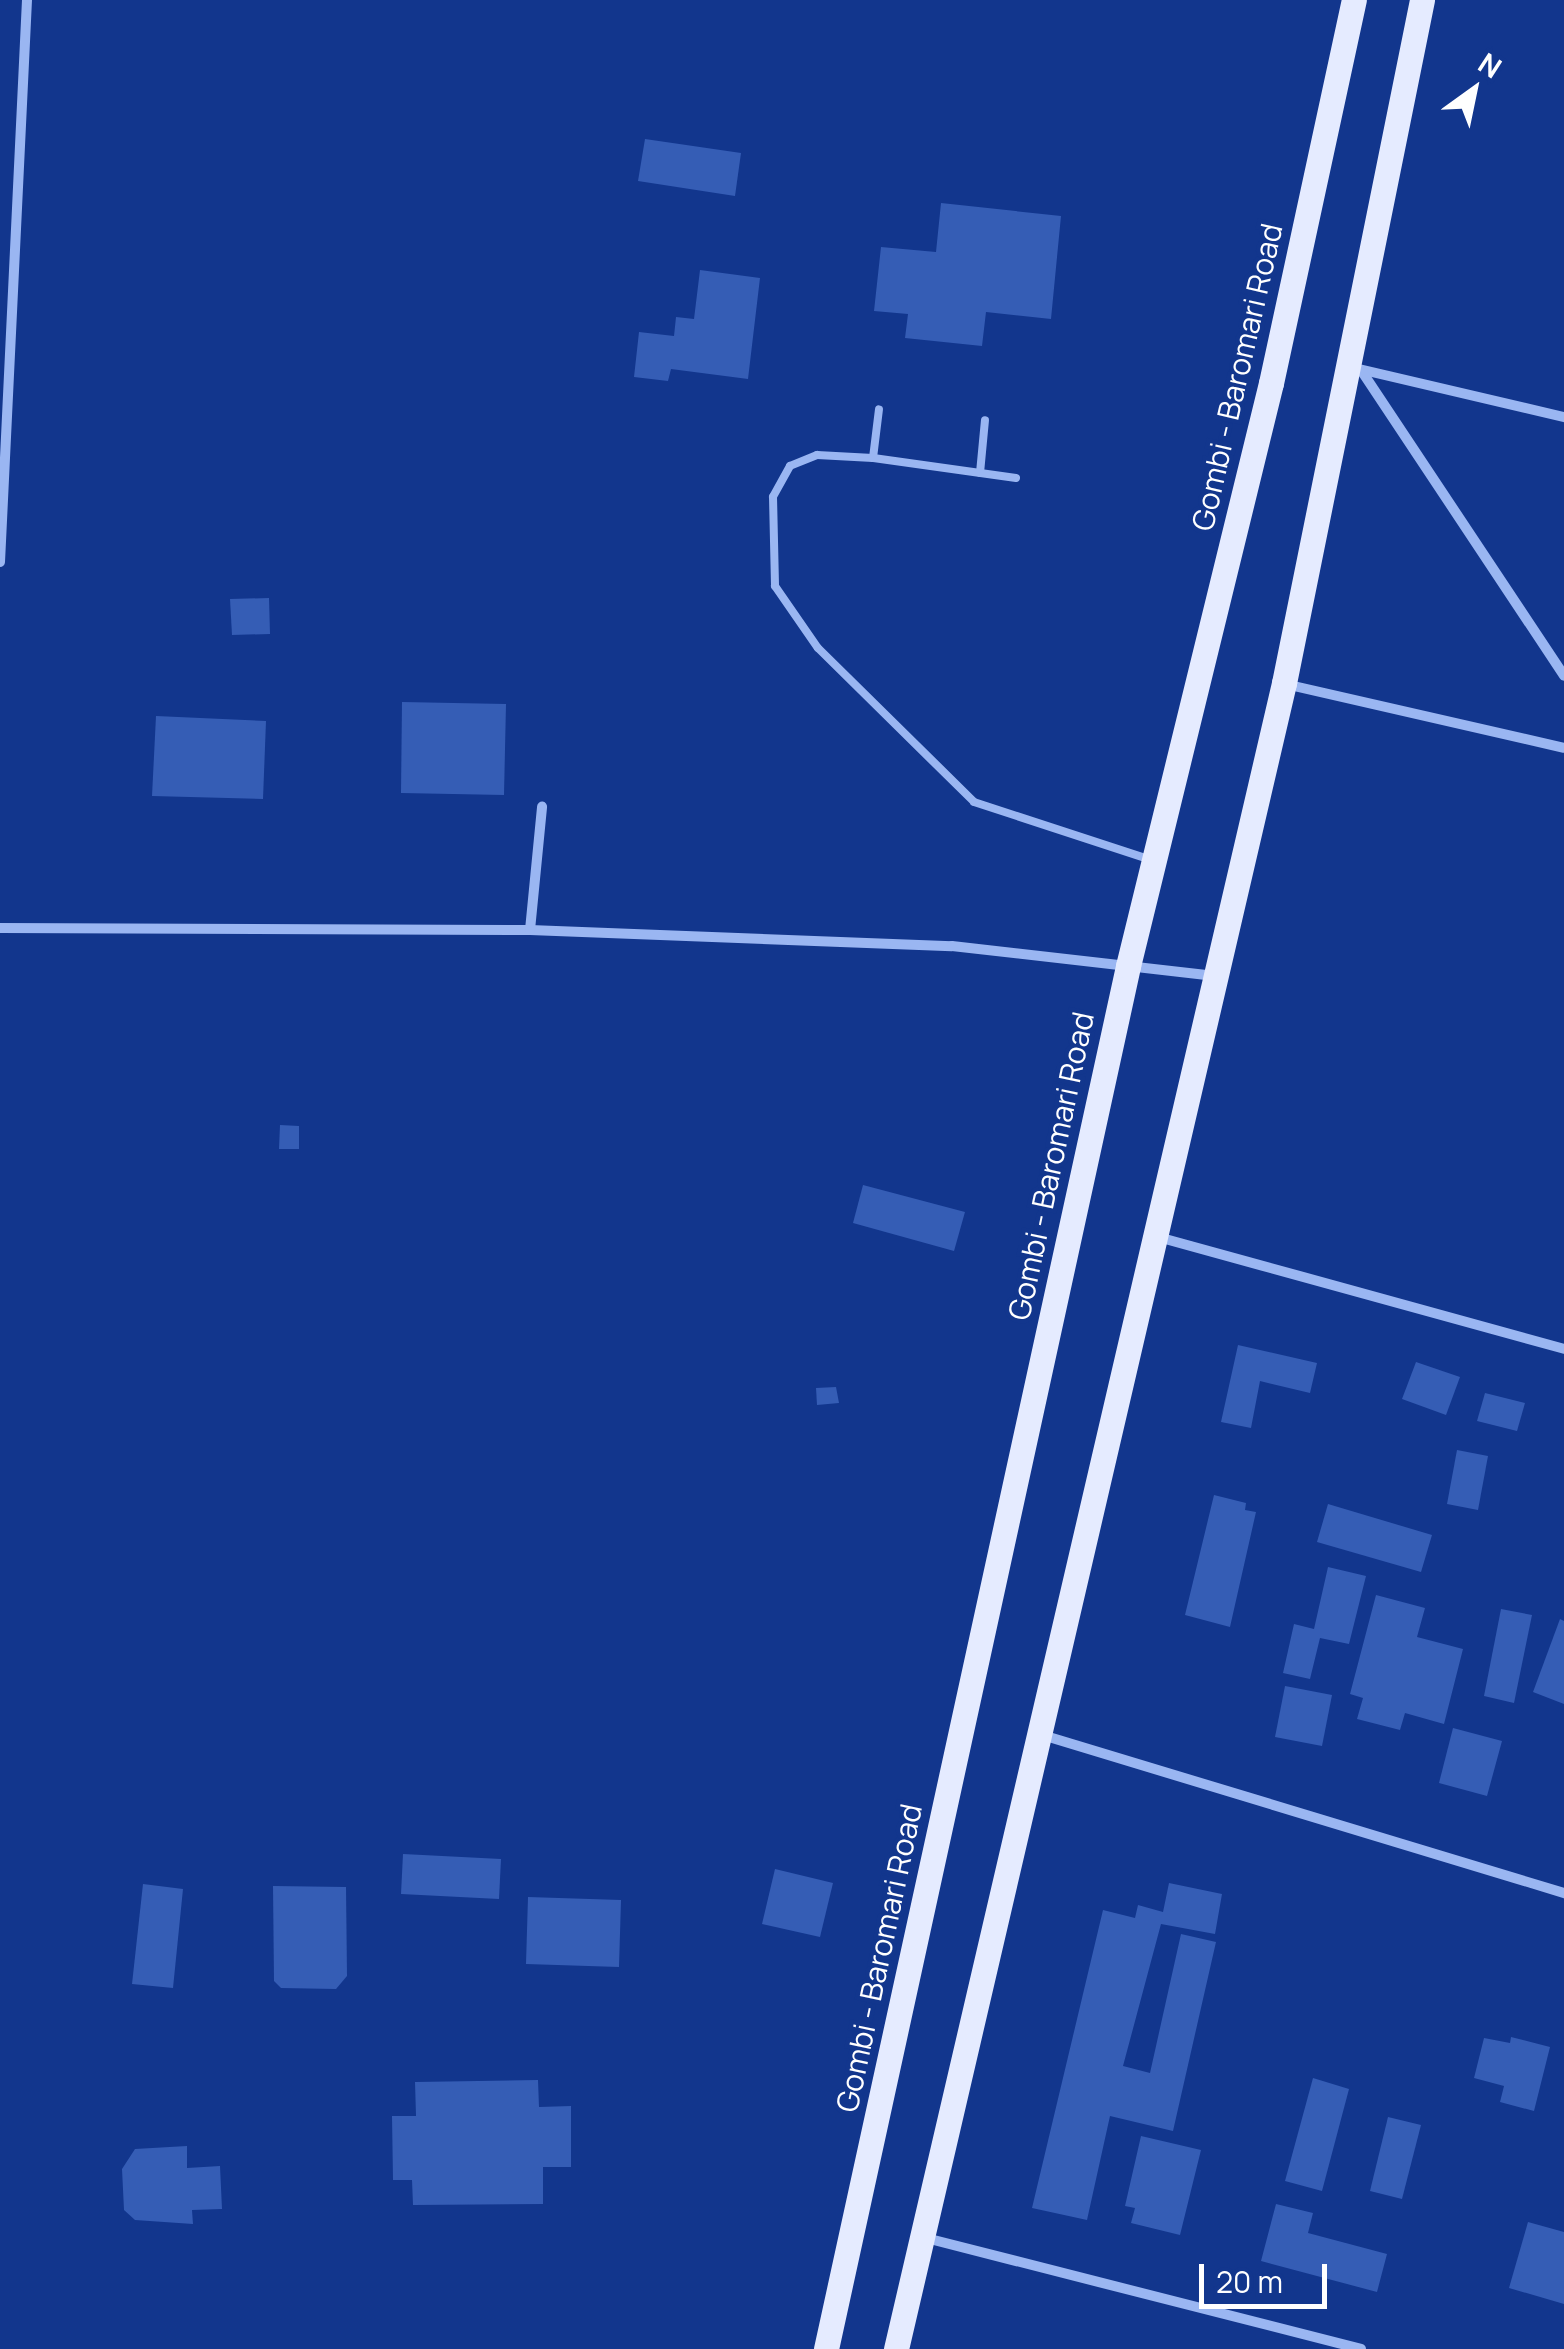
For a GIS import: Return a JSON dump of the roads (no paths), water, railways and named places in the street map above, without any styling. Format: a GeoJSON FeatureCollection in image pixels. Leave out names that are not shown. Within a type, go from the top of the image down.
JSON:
{"type":"FeatureCollection","features":[{"type":"Feature","properties":{"kind":"main road","name":"Gombi - Baromari Road"},"geometry":{"type":"LineString","coordinates":[[826,2349],[1128,966],[1271,383],[1354,0]]}},
{"type":"Feature","properties":{"kind":"main road"},"geometry":{"type":"LineString","coordinates":[[896,2349],[1035,1732],[1158,1237],[1284,683],[1354,368],[1422,0]]}},
{"type":"Feature","properties":{"kind":"street"},"geometry":{"type":"LineString","coordinates":[[0,562],[27,0]]}},
{"type":"Feature","properties":{"kind":"street"},"geometry":{"type":"LineString","coordinates":[[1354,368],[1564,417]]}},
{"type":"Feature","properties":{"kind":"street"},"geometry":{"type":"LineString","coordinates":[[1354,368],[1564,676]]}},
{"type":"Feature","properties":{"kind":"street"},"geometry":{"type":"LineString","coordinates":[[1284,683],[1564,748]]}},
{"type":"Feature","properties":{"kind":"street"},"geometry":{"type":"LineString","coordinates":[[530,930],[542,806]]}},
{"type":"Feature","properties":{"kind":"street"},"geometry":{"type":"LineString","coordinates":[[0,928],[530,930],[952,946],[1217,976]]}},
{"type":"Feature","properties":{"kind":"street"},"geometry":{"type":"LineString","coordinates":[[1158,1237],[1564,1349]]}},
{"type":"Feature","properties":{"kind":"street"},"geometry":{"type":"LineString","coordinates":[[1035,1732],[1564,1893]]}},
{"type":"Feature","properties":{"kind":"street"},"geometry":{"type":"LineString","coordinates":[[922,2237],[1362,2349]]}},
{"type":"Feature","properties":{"kind":"lane"},"geometry":{"type":"LineString","coordinates":[[873,458],[879,410]]}},
{"type":"Feature","properties":{"kind":"lane"},"geometry":{"type":"LineString","coordinates":[[980,473],[985,420]]}},
{"type":"Feature","properties":{"kind":"lane"},"geometry":{"type":"LineString","coordinates":[[1016,478],[873,458],[817,455],[790,466],[774,497],[775,586],[808,633],[974,802],[1153,860]]}}]}
